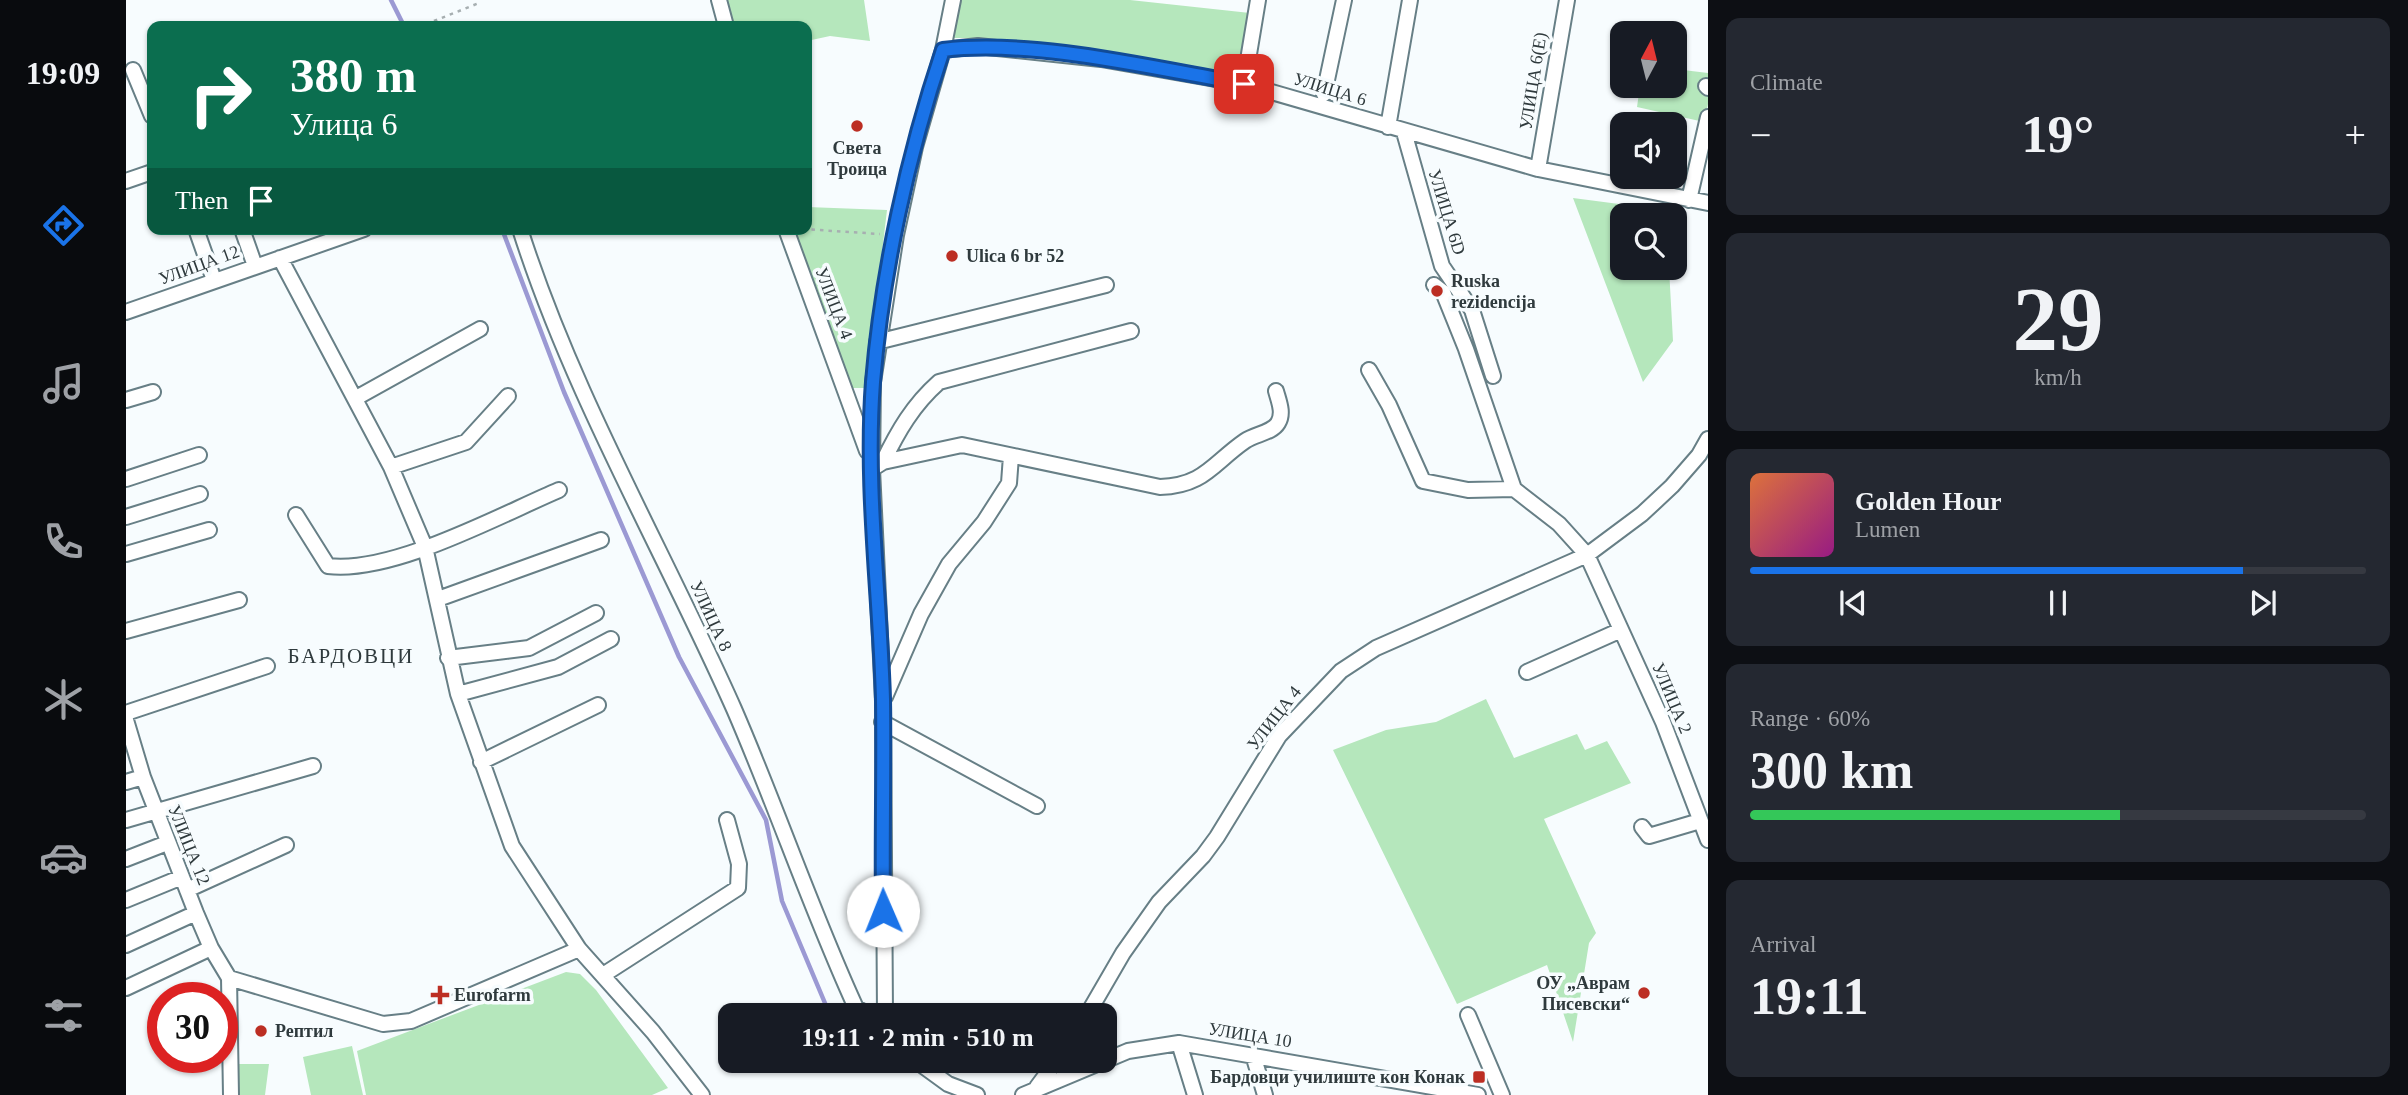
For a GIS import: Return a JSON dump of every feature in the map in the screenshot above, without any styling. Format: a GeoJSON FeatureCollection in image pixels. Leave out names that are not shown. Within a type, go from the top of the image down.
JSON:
{"type":"FeatureCollection","features":[{"type":"Feature","properties":{"kind":"street"},"geometry":{"type":"LineString","coordinates":[[719,0],[725,21]]}},
{"type":"Feature","properties":{"kind":"street"},"geometry":{"type":"LineString","coordinates":[[885,1003],[878,466],[872,416],[877,342],[915,147],[943,50],[953,0]]}},
{"type":"Feature","properties":{"kind":"street"},"geometry":{"type":"LineString","coordinates":[[1244,84],[1258,0]]}},
{"type":"Feature","properties":{"kind":"street"},"geometry":{"type":"LineString","coordinates":[[1324,94],[1345,0]]}},
{"type":"Feature","properties":{"kind":"street"},"geometry":{"type":"LineString","coordinates":[[1388,127],[1409,0]]}},
{"type":"Feature","properties":{"kind":"street","name":"УЛИЦА 6(E)"},"geometry":{"type":"LineString","coordinates":[[1538,169],[1567,0]]}},
{"type":"Feature","properties":{"kind":"street","name":"УЛИЦА 6"},"geometry":{"type":"LineString","coordinates":[[943,50],[978,46],[1087,57],[1244,84],[1538,169],[1708,203]]}},
{"type":"Feature","properties":{"kind":"street"},"geometry":{"type":"LineString","coordinates":[[134,70],[147,103]]}},
{"type":"Feature","properties":{"kind":"street"},"geometry":{"type":"LineString","coordinates":[[1689,200],[1708,117]]}},
{"type":"Feature","properties":{"kind":"street","name":"УЛИЦА 6D"},"geometry":{"type":"LineString","coordinates":[[1404,132],[1442,265],[1472,310],[1493,376]]}},
{"type":"Feature","properties":{"kind":"street"},"geometry":{"type":"LineString","coordinates":[[126,181],[147,174]]}},
{"type":"Feature","properties":{"kind":"street"},"geometry":{"type":"LineString","coordinates":[[198,235],[214,280]]}},
{"type":"Feature","properties":{"kind":"street"},"geometry":{"type":"LineString","coordinates":[[244,235],[255,266]]}},
{"type":"Feature","properties":{"kind":"street","name":"УЛИЦА 12"},"geometry":{"type":"LineString","coordinates":[[126,312],[347,235]]}},
{"type":"Feature","properties":{"kind":"street","name":"УЛИЦА 8"},"geometry":{"type":"LineString","coordinates":[[522,235],[533,271],[607,444],[734,709],[819,928],[854,1003]]}},
{"type":"Feature","properties":{"kind":"street","name":"УЛИЦА 4"},"geometry":{"type":"LineString","coordinates":[[788,235],[878,466]]}},
{"type":"Feature","properties":{"kind":"street"},"geometry":{"type":"LineString","coordinates":[[280,258],[391,467],[425,547],[458,694],[512,846],[579,948],[701,1094]]}},
{"type":"Feature","properties":{"kind":"street"},"geometry":{"type":"LineString","coordinates":[[877,342],[1106,285]]}},
{"type":"Feature","properties":{"kind":"street"},"geometry":{"type":"LineString","coordinates":[[1434,285],[1443,292],[1514,489],[1559,524],[1587,555]]}},
{"type":"Feature","properties":{"kind":"street"},"geometry":{"type":"LineString","coordinates":[[356,398],[480,329]]}},
{"type":"Feature","properties":{"kind":"street"},"geometry":{"type":"LineString","coordinates":[[878,466],[921,397],[939,382],[1131,331]]}},
{"type":"Feature","properties":{"kind":"street"},"geometry":{"type":"LineString","coordinates":[[1369,370],[1389,405],[1423,481],[1468,490],[1514,489]]}},
{"type":"Feature","properties":{"kind":"street"},"geometry":{"type":"LineString","coordinates":[[878,466],[962,445],[1160,487],[1175,486],[1206,476],[1242,443],[1277,425],[1282,415],[1276,391]]}},
{"type":"Feature","properties":{"kind":"street"},"geometry":{"type":"LineString","coordinates":[[126,400],[153,392]]}},
{"type":"Feature","properties":{"kind":"street"},"geometry":{"type":"LineString","coordinates":[[391,467],[466,442],[508,396]]}},
{"type":"Feature","properties":{"kind":"street","name":"УЛИЦА 4"},"geometry":{"type":"LineString","coordinates":[[1094,1003],[1123,953],[1159,902],[1203,856],[1217,837],[1279,736],[1341,671],[1376,648],[1587,555],[1642,514],[1672,486],[1699,455],[1708,439]]}},
{"type":"Feature","properties":{"kind":"street"},"geometry":{"type":"LineString","coordinates":[[126,480],[199,456]]}},
{"type":"Feature","properties":{"kind":"street"},"geometry":{"type":"LineString","coordinates":[[883,701],[921,614],[949,564],[985,523],[1009,483],[1011,456]]}},
{"type":"Feature","properties":{"kind":"street"},"geometry":{"type":"LineString","coordinates":[[296,515],[328,566],[352,569],[378,564],[425,547],[559,490]]}},
{"type":"Feature","properties":{"kind":"street"},"geometry":{"type":"LineString","coordinates":[[126,517],[200,494]]}},
{"type":"Feature","properties":{"kind":"street"},"geometry":{"type":"LineString","coordinates":[[126,554],[209,530]]}},
{"type":"Feature","properties":{"kind":"street"},"geometry":{"type":"LineString","coordinates":[[438,599],[601,540]]}},
{"type":"Feature","properties":{"kind":"street","name":"УЛИЦА 2"},"geometry":{"type":"LineString","coordinates":[[1587,555],[1663,722],[1708,840]]}},
{"type":"Feature","properties":{"kind":"street"},"geometry":{"type":"LineString","coordinates":[[126,631],[239,600]]}},
{"type":"Feature","properties":{"kind":"street"},"geometry":{"type":"LineString","coordinates":[[448,658],[529,649],[596,613]]}},
{"type":"Feature","properties":{"kind":"street"},"geometry":{"type":"LineString","coordinates":[[1527,672],[1621,629]]}},
{"type":"Feature","properties":{"kind":"street"},"geometry":{"type":"LineString","coordinates":[[458,694],[558,667],[611,639]]}},
{"type":"Feature","properties":{"kind":"street"},"geometry":{"type":"LineString","coordinates":[[126,713],[267,666]]}},
{"type":"Feature","properties":{"kind":"street"},"geometry":{"type":"LineString","coordinates":[[481,762],[598,705]]}},
{"type":"Feature","properties":{"kind":"street","name":"УЛИЦА 12"},"geometry":{"type":"LineString","coordinates":[[126,720],[129,748],[211,948],[229,978]]}},
{"type":"Feature","properties":{"kind":"street"},"geometry":{"type":"LineString","coordinates":[[882,722],[1037,806]]}},
{"type":"Feature","properties":{"kind":"street"},"geometry":{"type":"LineString","coordinates":[[126,820],[313,766]]}},
{"type":"Feature","properties":{"kind":"street"},"geometry":{"type":"LineString","coordinates":[[126,782],[143,777]]}},
{"type":"Feature","properties":{"kind":"street"},"geometry":{"type":"LineString","coordinates":[[603,975],[738,888],[739,864],[727,820]]}},
{"type":"Feature","properties":{"kind":"street"},"geometry":{"type":"LineString","coordinates":[[1642,827],[1648,836],[1700,821]]}},
{"type":"Feature","properties":{"kind":"street"},"geometry":{"type":"LineString","coordinates":[[126,859],[167,843]]}},
{"type":"Feature","properties":{"kind":"street"},"geometry":{"type":"LineString","coordinates":[[126,900],[184,883],[286,845]]}},
{"type":"Feature","properties":{"kind":"street"},"geometry":{"type":"LineString","coordinates":[[126,945],[196,913]]}},
{"type":"Feature","properties":{"kind":"street"},"geometry":{"type":"LineString","coordinates":[[126,988],[211,948]]}},
{"type":"Feature","properties":{"kind":"street"},"geometry":{"type":"LineString","coordinates":[[231,1095],[229,978],[383,1024],[411,1021],[579,948]]}},
{"type":"Feature","properties":{"kind":"street"},"geometry":{"type":"LineString","coordinates":[[1468,1015],[1502,1095]]}},
{"type":"Feature","properties":{"kind":"street"},"geometry":{"type":"LineString","coordinates":[[1179,1043],[1195,1095]]}},
{"type":"Feature","properties":{"kind":"street","name":"УЛИЦА 10"},"geometry":{"type":"LineString","coordinates":[[1032,1093],[1128,1052],[1179,1043],[1478,1095]]}},
{"type":"Feature","properties":{"kind":"street"},"geometry":{"type":"LineString","coordinates":[[1253,1055],[1265,1095]]}},
{"type":"Feature","properties":{"kind":"street"},"geometry":{"type":"LineString","coordinates":[[933,1073],[948,1084],[977,1095]]}},
{"type":"Feature","properties":{"kind":"street"},"geometry":{"type":"LineString","coordinates":[[1032,1093],[1048,1073]]}},
{"type":"Feature","properties":{"kind":"path"},"geometry":{"type":"LineString","coordinates":[[434,21],[480,3]]}},
{"type":"Feature","properties":{"kind":"path"},"geometry":{"type":"LineString","coordinates":[[812,229],[896,234]]}},
{"type":"Feature","properties":{"kind":"green space"},"geometry":{"type":"Polygon","coordinates":[[[722,0],[864,0],[870,41],[830,36],[812,40],[812,21],[727,21],[722,0]]]}},
{"type":"Feature","properties":{"kind":"green space"},"geometry":{"type":"Polygon","coordinates":[[[956,0],[1130,0],[1250,13],[1241,67],[1229,74],[980,38],[950,38],[956,0]]]}},
{"type":"Feature","properties":{"kind":"green space"},"geometry":{"type":"Polygon","coordinates":[[[1687,70],[1708,73],[1708,104],[1704,122],[1687,118],[1687,112],[1659,112],[1637,107],[1638,98],[1687,98],[1687,70]]]}},
{"type":"Feature","properties":{"kind":"green space"},"geometry":{"type":"Polygon","coordinates":[[[1573,198],[1611,203],[1610,280],[1670,280],[1673,341],[1643,382],[1573,198]]]}},
{"type":"Feature","properties":{"kind":"green space"},"geometry":{"type":"Polygon","coordinates":[[[812,207],[887,210],[866,388],[848,388],[794,235],[812,235],[812,207]]]}},
{"type":"Feature","properties":{"kind":"green space"},"geometry":{"type":"Polygon","coordinates":[[[1486,699],[1514,758],[1577,734],[1585,750],[1607,741],[1631,783],[1544,819],[1596,933],[1589,943],[1573,1042],[1547,965],[1457,1004],[1333,750],[1386,730],[1436,722],[1486,699]]]}},
{"type":"Feature","properties":{"kind":"green space"},"geometry":{"type":"Polygon","coordinates":[[[566,972],[580,974],[596,990],[668,1088],[652,1095],[366,1095],[357,1051],[566,972]]]}},
{"type":"Feature","properties":{"kind":"green space"},"geometry":{"type":"Polygon","coordinates":[[[352,1046],[363,1095],[311,1095],[303,1057],[352,1046]]]}},
{"type":"Feature","properties":{"kind":"green space"},"geometry":{"type":"Polygon","coordinates":[[[239,1064],[269,1064],[265,1095],[236,1095],[239,1064]]]}},
{"type":"Feature","properties":{"kind":"waterway"},"geometry":{"type":"LineString","coordinates":[[391,0],[402,21]]}},
{"type":"Feature","properties":{"kind":"waterway"},"geometry":{"type":"LineString","coordinates":[[504,235],[564,392],[679,657],[766,820],[782,901],[825,1003]]}},
{"type":"Feature","properties":{"kind":"place","name":"Света Троица"},"geometry":{"type":"Point","coordinates":[857,126]}},
{"type":"Feature","properties":{"kind":"place","name":"Ulica 6 br 52"},"geometry":{"type":"Point","coordinates":[952,256]}},
{"type":"Feature","properties":{"kind":"place","name":"Ruska rezidencija"},"geometry":{"type":"Point","coordinates":[1437,291]}},
{"type":"Feature","properties":{"kind":"place","name":"ОУ „Аврам Писевски“"},"geometry":{"type":"Point","coordinates":[1644,993]}},
{"type":"Feature","properties":{"kind":"place","name":"Eurofarm"},"geometry":{"type":"Point","coordinates":[440,995]}},
{"type":"Feature","properties":{"kind":"place","name":"Рептил"},"geometry":{"type":"Point","coordinates":[261,1031]}},
{"type":"Feature","properties":{"kind":"place","name":"Бардовци училиште кон Конак"},"geometry":{"type":"Point","coordinates":[1479,1077]}},
{"type":"Feature","properties":{"kind":"district","name":"БАРДОВЦИ"},"geometry":{"type":"Point","coordinates":[351,656]}},
{"type":"Feature","properties":{"kind":"route"},"geometry":{"type":"LineString","coordinates":[[883,911],[883,701],[872,469],[873,382],[877,342],[896,234],[928,96],[943,50],[978,46],[1101,59],[1244,84]]}}]}
